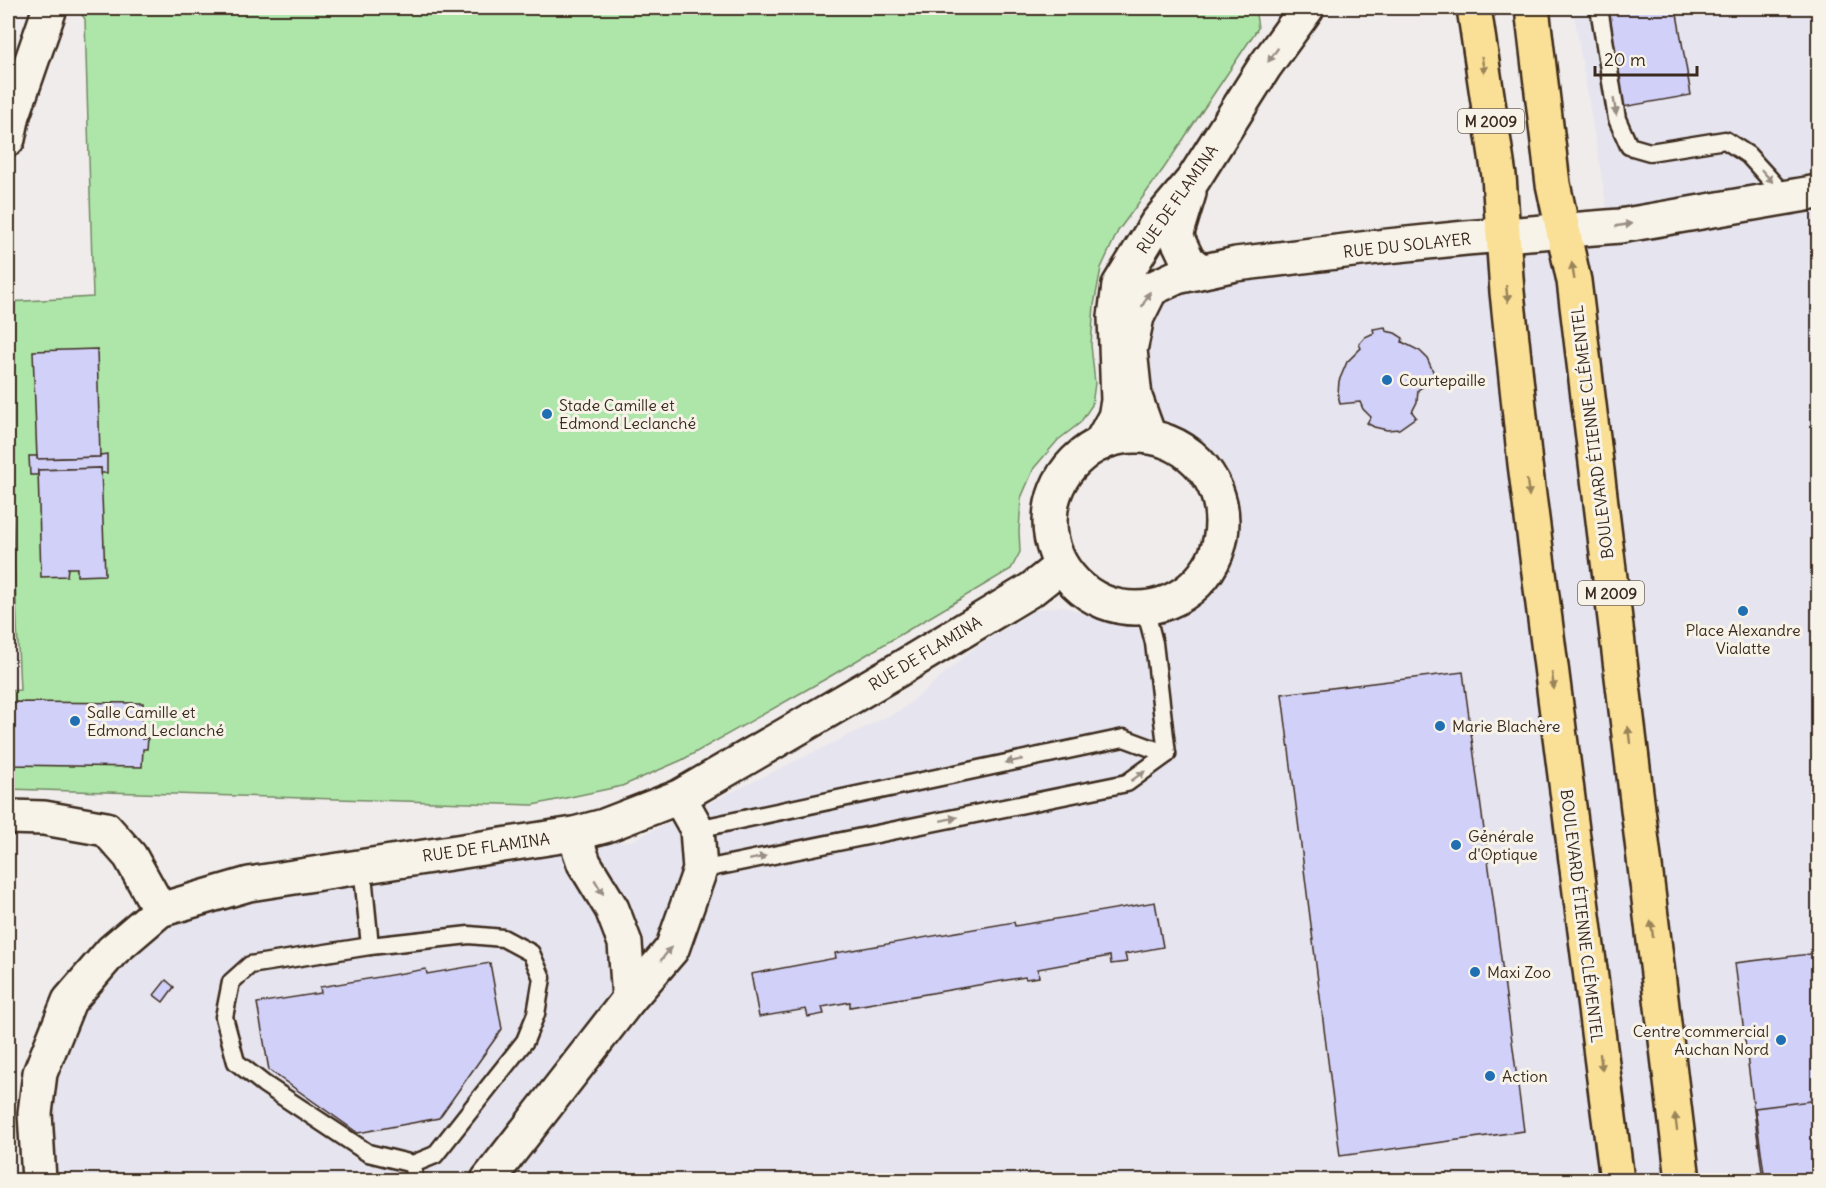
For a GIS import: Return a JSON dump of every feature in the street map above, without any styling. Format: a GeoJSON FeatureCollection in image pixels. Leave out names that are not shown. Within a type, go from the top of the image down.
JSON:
{"type":"FeatureCollection","features":[{"type":"Feature","properties":{"kind":"main road","name":"BOULEVARD ÉTIENNE CLÉMENTEL"},"geometry":{"type":"LineString","coordinates":[[1474,8],[1499,176],[1506,285],[1525,464],[1617,1180]]}},
{"type":"Feature","properties":{"kind":"main road","name":"BOULEVARD ÉTIENNE CLÉMENTEL"},"geometry":{"type":"LineString","coordinates":[[1532,8],[1553,183],[1574,282],[1683,1180]]}},
{"type":"Feature","properties":{"kind":"street"},"geometry":{"type":"LineString","coordinates":[[9,123],[50,8]]}},
{"type":"Feature","properties":{"kind":"street","name":"RUE DE FLAMINA"},"geometry":{"type":"LineString","coordinates":[[1100,444],[1115,417],[1118,401],[1114,317],[1119,285],[1157,222],[1193,180],[1265,66],[1308,8]]}},
{"type":"Feature","properties":{"kind":"street"},"geometry":{"type":"LineString","coordinates":[[1193,180],[1176,236],[1188,261],[1201,272]]}},
{"type":"Feature","properties":{"kind":"street","name":"RUE DU SOLAYER"},"geometry":{"type":"LineString","coordinates":[[1149,436],[1135,397],[1131,350],[1137,317],[1151,289],[1177,277],[1236,264],[1366,249],[1620,226],[1818,192]]}},
{"type":"Feature","properties":{"kind":"street"},"geometry":{"type":"LineString","coordinates":[[1121,436],[1149,436],[1175,445],[1198,461],[1214,483],[1222,513],[1221,535],[1212,563],[1195,585],[1172,600],[1145,608],[1113,605],[1083,591],[1061,566],[1050,535],[1052,501],[1066,471],[1090,448],[1121,436]]}},
{"type":"Feature","properties":{"kind":"street","name":"RUE DE FLAMINA"},"geometry":{"type":"LineString","coordinates":[[39,1180],[35,1113],[40,1073],[69,1001],[112,951],[160,910],[249,884],[574,834],[604,826],[679,797],[1032,589],[1061,566]]}},
{"type":"Feature","properties":{"kind":"street"},"geometry":{"type":"LineString","coordinates":[[488,1180],[628,999],[672,949],[700,870],[697,829],[679,797]]}},
{"type":"Feature","properties":{"kind":"street"},"geometry":{"type":"LineString","coordinates":[[8,817],[44,818],[106,829],[130,856],[160,910]]}},
{"type":"Feature","properties":{"kind":"street"},"geometry":{"type":"LineString","coordinates":[[574,834],[584,863],[612,909],[625,943],[628,999]]}},
{"type":"Feature","properties":{"kind":"lane"},"geometry":{"type":"LineString","coordinates":[[1599,8],[1617,119],[1629,146],[1650,152],[1725,140],[1748,155],[1787,198]]}},
{"type":"Feature","properties":{"kind":"lane"},"geometry":{"type":"LineString","coordinates":[[1145,608],[1154,643],[1167,754]]}},
{"type":"Feature","properties":{"kind":"lane"},"geometry":{"type":"LineString","coordinates":[[697,829],[1124,738],[1167,754]]}},
{"type":"Feature","properties":{"kind":"lane"},"geometry":{"type":"LineString","coordinates":[[700,870],[1127,783],[1167,754]]}},
{"type":"Feature","properties":{"kind":"lane"},"geometry":{"type":"LineString","coordinates":[[362,865],[370,946]]}},
{"type":"Feature","properties":{"kind":"lane"},"geometry":{"type":"LineString","coordinates":[[469,935],[503,938],[531,953],[542,978],[536,1014],[525,1041],[435,1155],[414,1172],[368,1153],[264,1084],[236,1062],[224,1017],[231,982],[250,965],[370,946],[469,935]]}},
{"type":"Feature","properties":{"kind":"shaded area"},"geometry":{"type":"Polygon","coordinates":[[[1573,8],[1818,8],[1818,1180],[39,1180],[36,1154],[69,1001],[160,910],[362,865],[631,841],[903,709],[973,649],[1035,610],[1063,606],[1105,622],[1133,626],[1179,614],[1210,592],[1235,555],[1236,517],[1222,470],[1194,439],[1153,417],[1140,387],[1153,315],[1167,296],[1203,285],[1459,251],[1613,244],[1573,8]]]}},
{"type":"Feature","properties":{"kind":"green space","name":"Stade Camille et Edmond Leclanché"},"geometry":{"type":"Polygon","coordinates":[[[77,8],[1255,8],[1258,28],[1164,168],[1118,231],[1101,268],[1094,305],[1091,345],[1095,383],[1092,405],[1080,423],[1058,440],[1034,468],[1021,498],[1020,552],[1011,569],[829,677],[682,760],[622,786],[533,805],[8,789],[8,691],[20,690],[8,428],[8,302],[93,297],[85,19],[77,8]]]}},
{"type":"Feature","properties":{"kind":"building"},"geometry":{"type":"Polygon","coordinates":[[[1605,8],[1676,8],[1691,95],[1623,107],[1605,8]]]}},
{"type":"Feature","properties":{"kind":"building","name":"Courtepaille"},"geometry":{"type":"Polygon","coordinates":[[[1385,327],[1386,331],[1403,338],[1402,342],[1420,351],[1427,358],[1436,378],[1418,390],[1417,402],[1412,412],[1416,417],[1399,429],[1387,430],[1367,423],[1371,417],[1360,402],[1340,404],[1338,394],[1339,381],[1347,362],[1361,348],[1359,344],[1365,337],[1374,333],[1373,329],[1385,327]]]}},
{"type":"Feature","properties":{"kind":"building"},"geometry":{"type":"Polygon","coordinates":[[[97,349],[100,457],[37,459],[33,351],[97,349]]]}},
{"type":"Feature","properties":{"kind":"building"},"geometry":{"type":"Polygon","coordinates":[[[107,454],[107,473],[101,473],[101,468],[38,470],[38,475],[30,475],[29,456],[37,456],[37,459],[100,457],[100,455],[107,454]]]}},
{"type":"Feature","properties":{"kind":"building"},"geometry":{"type":"Polygon","coordinates":[[[101,468],[105,575],[77,576],[77,568],[68,568],[67,576],[41,577],[38,470],[101,468]]]}},
{"type":"Feature","properties":{"kind":"building"},"geometry":{"type":"Polygon","coordinates":[[[1463,672],[1524,1131],[1340,1156],[1282,694],[1463,672]]]}},
{"type":"Feature","properties":{"kind":"building","name":"Salle Camille et Edmond Leclanché"},"geometry":{"type":"Polygon","coordinates":[[[8,702],[143,703],[142,739],[148,738],[147,749],[143,749],[142,767],[8,765],[8,702]]]}},
{"type":"Feature","properties":{"kind":"building"},"geometry":{"type":"Polygon","coordinates":[[[1155,902],[1163,947],[1125,954],[1127,962],[1111,964],[1110,956],[1038,969],[1039,977],[1026,979],[1025,977],[850,1007],[850,1002],[822,1007],[824,1014],[808,1017],[806,1009],[759,1017],[751,974],[836,958],[835,953],[1014,922],[1015,926],[1155,902]]]}},
{"type":"Feature","properties":{"kind":"building","name":"Centre commercial Auchan Nord"},"geometry":{"type":"Polygon","coordinates":[[[1818,953],[1818,1180],[1763,1180],[1735,963],[1818,953]]]}},
{"type":"Feature","properties":{"kind":"building"},"geometry":{"type":"Polygon","coordinates":[[[490,963],[502,1029],[439,1118],[358,1133],[269,1070],[257,1003],[321,993],[320,987],[426,969],[427,974],[490,963]]]}},
{"type":"Feature","properties":{"kind":"building"},"geometry":{"type":"Polygon","coordinates":[[[166,980],[174,987],[163,1002],[154,995],[166,980]]]}},
{"type":"Feature","properties":{"kind":"building"},"geometry":{"type":"Polygon","coordinates":[[[1818,1100],[1818,1180],[1765,1180],[1755,1108],[1818,1100]]]}},
{"type":"Feature","properties":{"kind":"place","name":"Courtepaille"},"geometry":{"type":"Point","coordinates":[1387,380]}},
{"type":"Feature","properties":{"kind":"place","name":"Stade Camille et Edmond Leclanché"},"geometry":{"type":"Point","coordinates":[547,414]}},
{"type":"Feature","properties":{"kind":"place","name":"Place Alexandre Vialatte"},"geometry":{"type":"Point","coordinates":[1743,611]}},
{"type":"Feature","properties":{"kind":"place","name":"Salle Camille et Edmond Leclanché"},"geometry":{"type":"Point","coordinates":[75,721]}},
{"type":"Feature","properties":{"kind":"place","name":"Marie Blachère"},"geometry":{"type":"Point","coordinates":[1440,726]}},
{"type":"Feature","properties":{"kind":"place","name":"Générale d'Optique"},"geometry":{"type":"Point","coordinates":[1456,845]}},
{"type":"Feature","properties":{"kind":"place","name":"Maxi Zoo"},"geometry":{"type":"Point","coordinates":[1475,972]}},
{"type":"Feature","properties":{"kind":"place","name":"Centre commercial Auchan Nord"},"geometry":{"type":"Point","coordinates":[1781,1040]}},
{"type":"Feature","properties":{"kind":"place","name":"Action"},"geometry":{"type":"Point","coordinates":[1490,1076]}}]}
